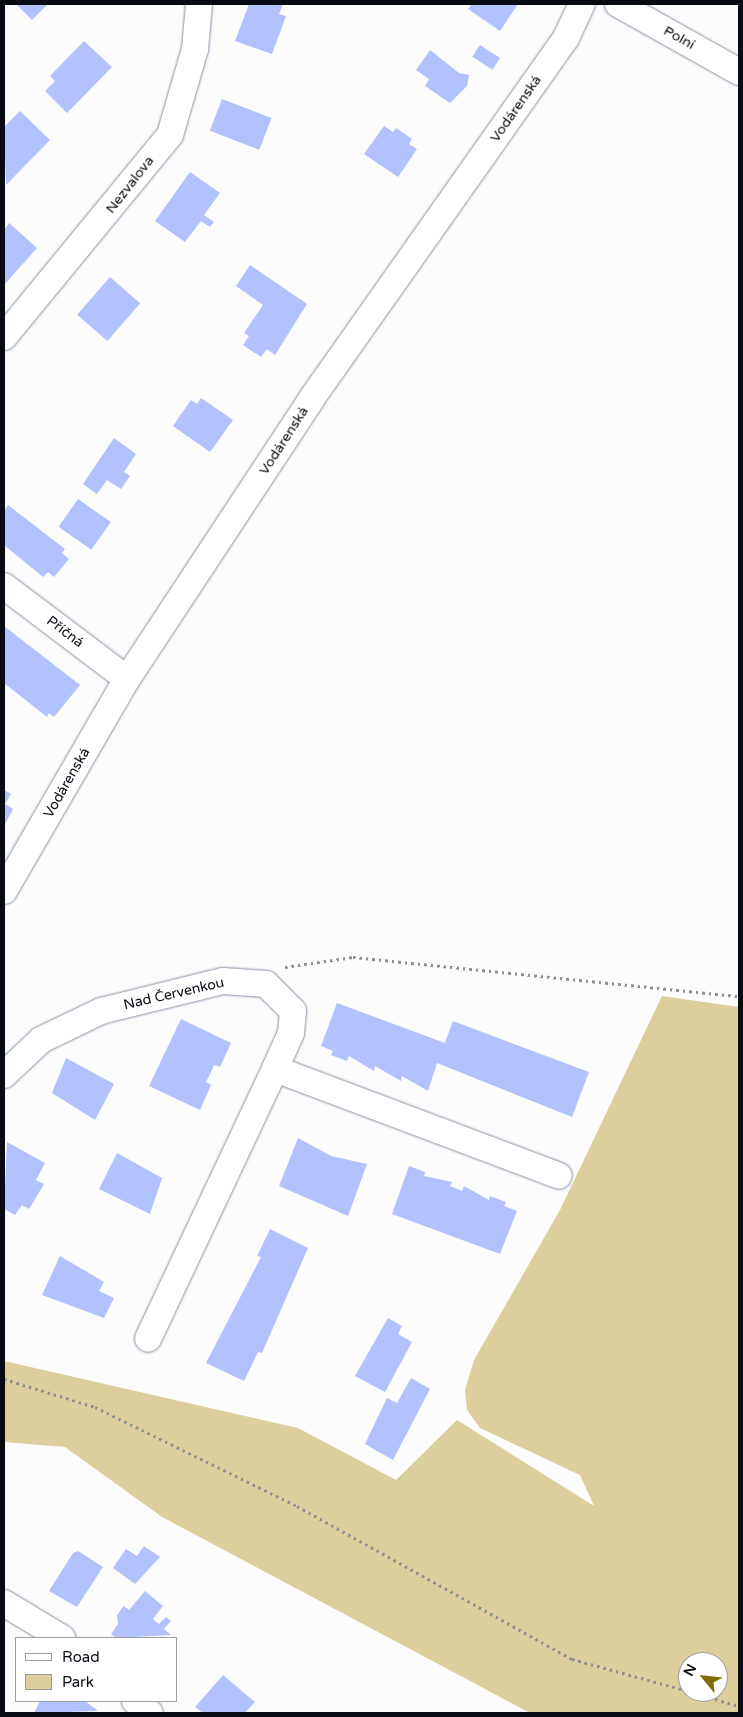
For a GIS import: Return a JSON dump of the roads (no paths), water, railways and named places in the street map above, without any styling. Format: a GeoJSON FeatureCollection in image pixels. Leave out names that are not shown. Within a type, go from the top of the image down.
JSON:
{"type":"FeatureCollection","features":[{"type":"Feature","properties":{"kind":"street","name":"Nezvalova"},"geometry":{"type":"LineString","coordinates":[[4,337],[170,135],[195,49],[199,4]]}},
{"type":"Feature","properties":{"kind":"street","name":"Vodárenská"},"geometry":{"type":"LineString","coordinates":[[4,891],[127,679],[312,398],[566,38],[582,4]]}},
{"type":"Feature","properties":{"kind":"street","name":"Polní"},"geometry":{"type":"LineString","coordinates":[[618,4],[739,72]]}},
{"type":"Feature","properties":{"kind":"street","name":"Příčná"},"geometry":{"type":"LineString","coordinates":[[4,586],[127,679]]}},
{"type":"Feature","properties":{"kind":"street","name":"Nad Červenkou"},"geometry":{"type":"LineString","coordinates":[[4,1076],[41,1040],[101,1011],[223,981],[266,984],[293,1011],[291,1033],[275,1069]]}},
{"type":"Feature","properties":{"kind":"street"},"geometry":{"type":"LineString","coordinates":[[148,1339],[275,1069],[559,1176]]}},
{"type":"Feature","properties":{"kind":"street"},"geometry":{"type":"LineString","coordinates":[[4,1603],[60,1637]]}},
{"type":"Feature","properties":{"kind":"street"},"geometry":{"type":"LineString","coordinates":[[136,1702],[150,1713]]}}]}
